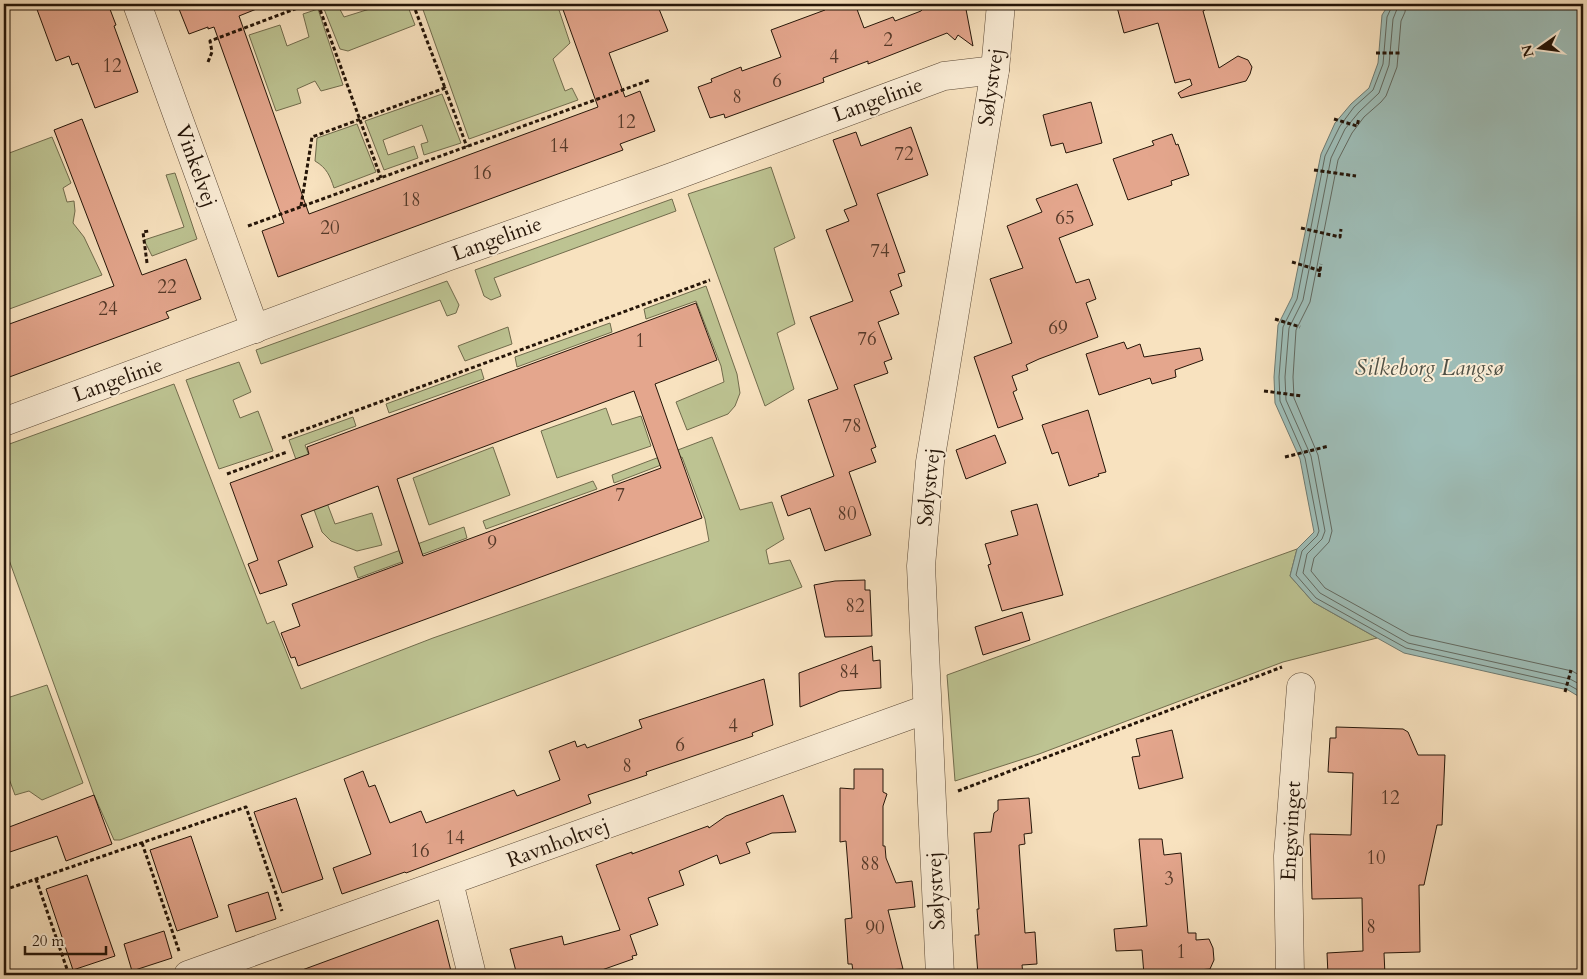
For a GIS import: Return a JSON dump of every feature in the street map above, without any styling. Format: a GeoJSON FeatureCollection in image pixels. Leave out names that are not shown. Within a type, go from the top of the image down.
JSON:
{"type":"FeatureCollection","features":[{"type":"Feature","properties":{"kind":"street","name":"Vinkelvej"},"geometry":{"type":"LineString","coordinates":[[137,4],[255,329]]}},
{"type":"Feature","properties":{"kind":"street","name":"Sølystvej"},"geometry":{"type":"LineString","coordinates":[[940,975],[921,566],[930,462],[995,70],[1001,4]]}},
{"type":"Feature","properties":{"kind":"street","name":"Langelinie"},"geometry":{"type":"LineString","coordinates":[[4,422],[447,257],[672,177],[944,76],[995,70]]}},
{"type":"Feature","properties":{"kind":"street","name":"Engsvinget"},"geometry":{"type":"LineString","coordinates":[[1290,975],[1288,856],[1302,687]]}},
{"type":"Feature","properties":{"kind":"street","name":"Ravnholtvej"},"geometry":{"type":"LineString","coordinates":[[184,966],[292,938],[927,709]]}},
{"type":"Feature","properties":{"kind":"street"},"geometry":{"type":"LineString","coordinates":[[449,882],[472,975]]}},
{"type":"Feature","properties":{"kind":"path"},"geometry":{"type":"LineString","coordinates":[[208,62],[212,52],[210,41],[308,4]]}},
{"type":"Feature","properties":{"kind":"path"},"geometry":{"type":"LineString","coordinates":[[318,4],[381,178]]}},
{"type":"Feature","properties":{"kind":"path"},"geometry":{"type":"LineString","coordinates":[[413,4],[467,146]]}},
{"type":"Feature","properties":{"kind":"path"},"geometry":{"type":"LineString","coordinates":[[1376,53],[1401,53]]}},
{"type":"Feature","properties":{"kind":"path"},"geometry":{"type":"LineString","coordinates":[[221,236],[650,80]]}},
{"type":"Feature","properties":{"kind":"path"},"geometry":{"type":"LineString","coordinates":[[301,207],[312,137],[445,88]]}},
{"type":"Feature","properties":{"kind":"path"},"geometry":{"type":"LineString","coordinates":[[1334,119],[1357,126],[1359,118]]}},
{"type":"Feature","properties":{"kind":"path"},"geometry":{"type":"LineString","coordinates":[[1314,170],[1356,176]]}},
{"type":"Feature","properties":{"kind":"path"},"geometry":{"type":"LineString","coordinates":[[1301,228],[1340,237],[1341,229]]}},
{"type":"Feature","properties":{"kind":"path"},"geometry":{"type":"LineString","coordinates":[[147,263],[143,232],[149,232]]}},
{"type":"Feature","properties":{"kind":"path"},"geometry":{"type":"LineString","coordinates":[[1292,262],[1321,271]]}},
{"type":"Feature","properties":{"kind":"path"},"geometry":{"type":"LineString","coordinates":[[1320,277],[1321,264]]}},
{"type":"Feature","properties":{"kind":"path"},"geometry":{"type":"LineString","coordinates":[[282,438],[710,280]]}},
{"type":"Feature","properties":{"kind":"path"},"geometry":{"type":"LineString","coordinates":[[1275,319],[1300,327]]}},
{"type":"Feature","properties":{"kind":"path"},"geometry":{"type":"LineString","coordinates":[[1264,391],[1302,396]]}},
{"type":"Feature","properties":{"kind":"path"},"geometry":{"type":"LineString","coordinates":[[1285,457],[1329,446]]}},
{"type":"Feature","properties":{"kind":"path"},"geometry":{"type":"LineString","coordinates":[[227,474],[287,452]]}},
{"type":"Feature","properties":{"kind":"path"},"geometry":{"type":"LineString","coordinates":[[932,801],[1284,666],[1294,672],[1302,687]]}},
{"type":"Feature","properties":{"kind":"path"},"geometry":{"type":"LineString","coordinates":[[1565,692],[1571,670]]}},
{"type":"Feature","properties":{"kind":"path"},"geometry":{"type":"LineString","coordinates":[[4,782],[8,795]]}},
{"type":"Feature","properties":{"kind":"path"},"geometry":{"type":"LineString","coordinates":[[4,890],[246,807],[292,938]]}},
{"type":"Feature","properties":{"kind":"path"},"geometry":{"type":"LineString","coordinates":[[142,843],[184,966]]}},
{"type":"Feature","properties":{"kind":"path"},"geometry":{"type":"LineString","coordinates":[[36,879],[69,975]]}},
{"type":"Feature","properties":{"kind":"green space"},"geometry":{"type":"Polygon","coordinates":[[[322,4],[337,4],[344,17],[376,7],[376,4],[407,4],[415,25],[348,51],[340,49],[322,4]]]}},
{"type":"Feature","properties":{"kind":"green space"},"geometry":{"type":"Polygon","coordinates":[[[421,4],[557,4],[570,43],[553,59],[565,91],[572,88],[578,100],[469,139],[421,4]]]}},
{"type":"Feature","properties":{"kind":"green space"},"geometry":{"type":"Polygon","coordinates":[[[318,9],[343,85],[321,91],[315,81],[297,89],[301,103],[276,111],[249,35],[280,25],[287,46],[309,37],[303,14],[318,9]]]}},
{"type":"Feature","properties":{"kind":"green space"},"geometry":{"type":"Polygon","coordinates":[[[442,94],[461,143],[424,155],[421,144],[428,142],[422,125],[383,140],[388,155],[414,146],[418,158],[384,170],[365,121],[442,94]]]}},
{"type":"Feature","properties":{"kind":"green space"},"geometry":{"type":"Polygon","coordinates":[[[357,124],[376,172],[334,188],[328,173],[315,161],[317,138],[357,124]]]}},
{"type":"Feature","properties":{"kind":"green space"},"geometry":{"type":"Polygon","coordinates":[[[52,137],[71,183],[63,188],[67,202],[74,201],[73,223],[84,237],[102,275],[4,311],[4,155],[52,137]]]}},
{"type":"Feature","properties":{"kind":"green space"},"geometry":{"type":"Polygon","coordinates":[[[771,167],[795,238],[774,248],[795,324],[777,333],[794,389],[765,406],[688,194],[771,167]]]}},
{"type":"Feature","properties":{"kind":"green space"},"geometry":{"type":"Polygon","coordinates":[[[175,173],[197,239],[152,256],[144,240],[184,227],[166,175],[175,173]]]}},
{"type":"Feature","properties":{"kind":"green space"},"geometry":{"type":"Polygon","coordinates":[[[672,199],[676,211],[494,278],[501,296],[491,300],[484,296],[475,270],[672,199]]]}},
{"type":"Feature","properties":{"kind":"green space"},"geometry":{"type":"Polygon","coordinates":[[[447,281],[459,305],[456,313],[447,316],[440,300],[261,364],[256,350],[447,281]]]}},
{"type":"Feature","properties":{"kind":"green space"},"geometry":{"type":"Polygon","coordinates":[[[706,286],[737,374],[740,393],[735,406],[728,414],[687,430],[676,402],[724,382],[721,366],[696,301],[646,319],[644,309],[706,286]]]}},
{"type":"Feature","properties":{"kind":"green space"},"geometry":{"type":"Polygon","coordinates":[[[610,323],[612,332],[517,367],[515,357],[610,323]]]}},
{"type":"Feature","properties":{"kind":"green space"},"geometry":{"type":"Polygon","coordinates":[[[508,327],[512,344],[465,361],[458,346],[508,327]]]}},
{"type":"Feature","properties":{"kind":"green space"},"geometry":{"type":"Polygon","coordinates":[[[239,362],[251,392],[233,400],[240,418],[258,411],[273,451],[219,469],[186,380],[239,362]]]}},
{"type":"Feature","properties":{"kind":"green space"},"geometry":{"type":"Polygon","coordinates":[[[481,369],[484,379],[389,413],[386,404],[481,369]]]}},
{"type":"Feature","properties":{"kind":"green space"},"geometry":{"type":"Polygon","coordinates":[[[174,384],[267,624],[274,621],[301,689],[433,638],[709,541],[705,519],[682,457],[614,483],[612,475],[712,437],[740,510],[772,502],[784,539],[766,550],[769,564],[790,560],[802,587],[120,840],[114,840],[94,795],[4,546],[4,446],[174,384]]]}},
{"type":"Feature","properties":{"kind":"green space"},"geometry":{"type":"Polygon","coordinates":[[[606,408],[612,425],[641,416],[651,446],[557,478],[541,431],[606,408]]]}},
{"type":"Feature","properties":{"kind":"green space"},"geometry":{"type":"Polygon","coordinates":[[[353,417],[356,426],[305,445],[335,524],[372,513],[382,545],[357,551],[331,541],[322,532],[289,440],[353,417]]]}},
{"type":"Feature","properties":{"kind":"green space"},"geometry":{"type":"Polygon","coordinates":[[[493,447],[510,495],[429,525],[413,478],[493,447]]]}},
{"type":"Feature","properties":{"kind":"green space"},"geometry":{"type":"Polygon","coordinates":[[[593,481],[597,489],[486,529],[483,521],[593,481]]]}},
{"type":"Feature","properties":{"kind":"green space"},"geometry":{"type":"Polygon","coordinates":[[[464,527],[467,538],[358,578],[354,567],[464,527]]]}},
{"type":"Feature","properties":{"kind":"green space"},"geometry":{"type":"Polygon","coordinates":[[[1297,549],[1290,576],[1313,602],[1377,638],[1283,662],[1039,754],[955,781],[947,675],[1297,549]]]}},
{"type":"Feature","properties":{"kind":"green space"},"geometry":{"type":"Polygon","coordinates":[[[47,685],[83,783],[42,800],[29,791],[15,795],[4,765],[4,699],[47,685]]]}},
{"type":"Feature","properties":{"kind":"water","name":"Silkeborg Langsø"},"geometry":{"type":"Polygon","coordinates":[[[1389,4],[1583,4],[1583,699],[1568,690],[1404,653],[1313,602],[1290,576],[1297,549],[1314,532],[1300,459],[1275,403],[1274,377],[1278,325],[1292,297],[1321,154],[1335,123],[1351,104],[1369,88],[1378,63],[1382,15],[1389,4]]]}},
{"type":"Feature","properties":{"kind":"building"},"geometry":{"type":"Polygon","coordinates":[[[35,4],[108,4],[138,92],[95,108],[78,63],[72,65],[69,56],[56,61],[35,4]]]}},
{"type":"Feature","properties":{"kind":"building"},"geometry":{"type":"Polygon","coordinates":[[[177,4],[264,4],[264,6],[239,16],[309,214],[598,107],[561,4],[657,4],[668,31],[609,53],[625,97],[640,91],[655,131],[620,144],[623,150],[278,277],[262,231],[284,223],[214,27],[208,29],[208,27],[189,34],[177,4]]]}},
{"type":"Feature","properties":{"kind":"building"},"geometry":{"type":"Polygon","coordinates":[[[823,4],[855,4],[864,28],[893,17],[895,21],[921,11],[927,4],[965,4],[973,46],[958,35],[955,40],[947,33],[868,64],[868,61],[823,78],[824,82],[725,118],[724,114],[710,118],[698,87],[712,82],[711,79],[741,67],[742,71],[781,57],[771,30],[825,10],[823,4]]]}},
{"type":"Feature","properties":{"kind":"building"},"geometry":{"type":"Polygon","coordinates":[[[1129,4],[1204,4],[1205,10],[1203,11],[1219,68],[1238,56],[1248,60],[1252,67],[1246,81],[1181,98],[1178,93],[1192,85],[1190,79],[1175,83],[1158,23],[1124,33],[1117,7],[1129,4]]]}},
{"type":"Feature","properties":{"kind":"building"},"geometry":{"type":"Polygon","coordinates":[[[1091,102],[1102,143],[1066,153],[1063,143],[1051,146],[1043,115],[1091,102]]]}},
{"type":"Feature","properties":{"kind":"building"},"geometry":{"type":"Polygon","coordinates":[[[82,119],[142,275],[186,259],[201,299],[166,312],[169,318],[4,379],[4,326],[114,286],[54,130],[82,119]]]}},
{"type":"Feature","properties":{"kind":"building"},"geometry":{"type":"Polygon","coordinates":[[[911,127],[928,175],[877,194],[905,272],[898,274],[902,286],[890,291],[899,314],[878,322],[892,359],[884,362],[888,373],[854,385],[876,447],[871,449],[876,462],[849,472],[871,535],[825,551],[810,508],[788,516],[781,496],[834,476],[808,400],[838,389],[810,317],[853,301],[826,230],[849,221],[844,210],[857,205],[833,140],[856,132],[861,146],[911,127]]]}},
{"type":"Feature","properties":{"kind":"building"},"geometry":{"type":"Polygon","coordinates":[[[1172,134],[1176,145],[1178,144],[1189,175],[1171,181],[1172,185],[1128,200],[1113,159],[1154,145],[1152,141],[1172,134]]]}},
{"type":"Feature","properties":{"kind":"building"},"geometry":{"type":"Polygon","coordinates":[[[1077,184],[1093,225],[1059,238],[1076,283],[1089,279],[1096,299],[1086,303],[1098,337],[1039,359],[1026,365],[1028,370],[1012,376],[1017,390],[1013,392],[1023,419],[998,428],[974,357],[1012,343],[990,279],[1023,268],[1007,226],[1042,212],[1036,199],[1077,184]]]}},
{"type":"Feature","properties":{"kind":"building"},"geometry":{"type":"Polygon","coordinates":[[[696,303],[717,360],[655,384],[702,518],[298,666],[295,657],[291,658],[281,633],[300,626],[292,604],[403,563],[378,486],[301,515],[313,547],[278,561],[287,585],[260,594],[248,564],[258,560],[230,483],[309,454],[307,447],[696,303]],[[634,391],[397,479],[423,556],[661,468],[634,391]]]}},
{"type":"Feature","properties":{"kind":"building"},"geometry":{"type":"Polygon","coordinates":[[[1124,342],[1127,349],[1140,344],[1144,357],[1200,348],[1203,360],[1175,370],[1176,377],[1152,384],[1150,378],[1099,395],[1086,354],[1124,342]]]}},
{"type":"Feature","properties":{"kind":"building"},"geometry":{"type":"Polygon","coordinates":[[[1088,410],[1106,472],[1069,486],[1058,452],[1052,454],[1042,425],[1088,410]]]}},
{"type":"Feature","properties":{"kind":"building"},"geometry":{"type":"Polygon","coordinates":[[[995,435],[1006,463],[966,479],[956,450],[995,435]]]}},
{"type":"Feature","properties":{"kind":"building"},"geometry":{"type":"Polygon","coordinates":[[[1037,504],[1063,595],[1002,611],[988,565],[991,564],[985,544],[1018,535],[1011,511],[1037,504]]]}},
{"type":"Feature","properties":{"kind":"building"},"geometry":{"type":"Polygon","coordinates":[[[865,580],[865,590],[870,590],[872,636],[825,637],[814,585],[835,581],[865,580]]]}},
{"type":"Feature","properties":{"kind":"building"},"geometry":{"type":"Polygon","coordinates":[[[1022,612],[1030,640],[983,655],[975,627],[1022,612]]]}},
{"type":"Feature","properties":{"kind":"building"},"geometry":{"type":"Polygon","coordinates":[[[872,646],[873,661],[880,660],[881,688],[840,691],[800,707],[799,673],[872,646]]]}},
{"type":"Feature","properties":{"kind":"building"},"geometry":{"type":"Polygon","coordinates":[[[764,679],[773,725],[752,733],[753,736],[646,772],[647,775],[588,795],[591,803],[406,873],[342,894],[333,868],[371,854],[344,779],[363,771],[369,787],[375,785],[390,823],[421,811],[426,823],[514,790],[517,796],[560,780],[549,751],[575,741],[577,747],[585,744],[587,748],[642,728],[639,720],[764,679]]]}},
{"type":"Feature","properties":{"kind":"building"},"geometry":{"type":"Polygon","coordinates":[[[1336,727],[1403,729],[1408,732],[1418,755],[1445,755],[1442,825],[1437,825],[1424,885],[1419,885],[1420,952],[1384,953],[1385,975],[1328,975],[1327,953],[1363,951],[1362,898],[1312,899],[1310,834],[1351,835],[1353,773],[1328,772],[1330,738],[1336,738],[1336,727]]]}},
{"type":"Feature","properties":{"kind":"building"},"geometry":{"type":"Polygon","coordinates":[[[1172,730],[1183,778],[1139,789],[1132,757],[1140,756],[1136,739],[1172,730]]]}},
{"type":"Feature","properties":{"kind":"building"},"geometry":{"type":"Polygon","coordinates":[[[854,769],[883,769],[883,792],[887,794],[883,806],[883,846],[885,846],[886,858],[896,883],[912,881],[915,907],[888,910],[903,969],[853,972],[852,964],[848,964],[845,919],[852,918],[846,841],[840,842],[840,788],[854,789],[854,769]]]}},
{"type":"Feature","properties":{"kind":"building"},"geometry":{"type":"Polygon","coordinates":[[[94,795],[112,844],[66,861],[57,836],[4,854],[4,829],[94,795]]]}},
{"type":"Feature","properties":{"kind":"building"},"geometry":{"type":"Polygon","coordinates":[[[783,795],[796,832],[772,833],[746,843],[750,853],[720,864],[717,855],[679,871],[684,885],[648,898],[658,925],[630,935],[637,955],[632,956],[633,959],[599,971],[600,975],[517,975],[510,949],[562,936],[564,945],[620,930],[596,865],[708,826],[709,828],[726,816],[783,795]]]}},
{"type":"Feature","properties":{"kind":"building"},"geometry":{"type":"Polygon","coordinates":[[[296,798],[323,879],[282,893],[254,812],[296,798]]]}},
{"type":"Feature","properties":{"kind":"building"},"geometry":{"type":"Polygon","coordinates":[[[1029,798],[1032,833],[1024,834],[1025,844],[1019,845],[1025,933],[1035,932],[1037,964],[1022,965],[1023,975],[978,975],[975,935],[979,935],[977,909],[979,909],[974,833],[991,832],[994,813],[998,810],[998,800],[1029,798]]]}},
{"type":"Feature","properties":{"kind":"building"},"geometry":{"type":"Polygon","coordinates":[[[191,836],[218,917],[177,931],[150,850],[191,836]]]}},
{"type":"Feature","properties":{"kind":"building"},"geometry":{"type":"Polygon","coordinates":[[[1139,839],[1162,839],[1164,855],[1181,853],[1188,933],[1196,933],[1196,940],[1209,939],[1213,948],[1214,960],[1210,969],[1198,970],[1198,975],[1144,975],[1142,950],[1116,951],[1114,929],[1147,926],[1139,839]]]}},
{"type":"Feature","properties":{"kind":"building"},"geometry":{"type":"Polygon","coordinates":[[[87,875],[115,956],[73,970],[46,889],[87,875]]]}},
{"type":"Feature","properties":{"kind":"building"},"geometry":{"type":"Polygon","coordinates":[[[268,892],[276,919],[236,932],[228,905],[268,892]]]}},
{"type":"Feature","properties":{"kind":"building"},"geometry":{"type":"Polygon","coordinates":[[[438,920],[452,975],[294,975],[294,973],[438,920]]]}},
{"type":"Feature","properties":{"kind":"building"},"geometry":{"type":"Polygon","coordinates":[[[164,931],[172,958],[132,971],[124,944],[164,931]]]}}]}
